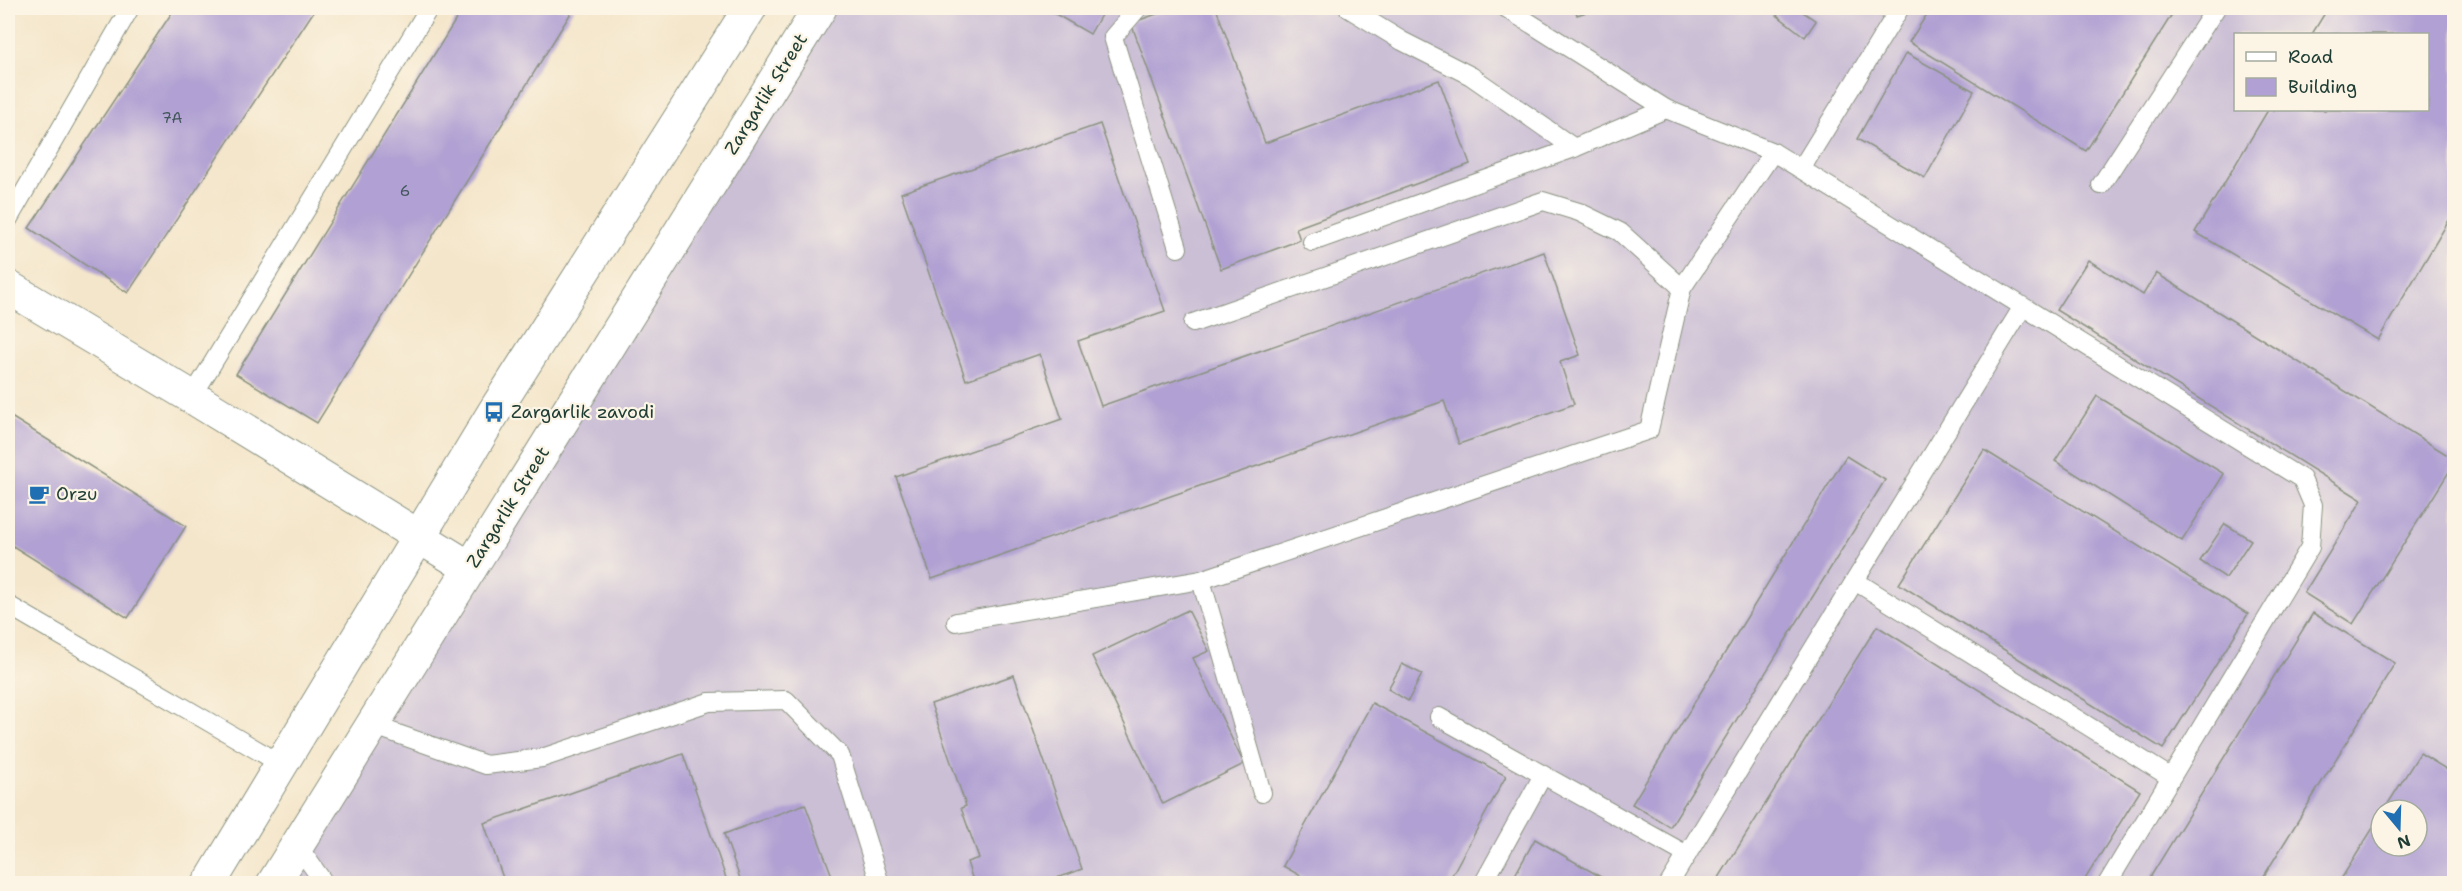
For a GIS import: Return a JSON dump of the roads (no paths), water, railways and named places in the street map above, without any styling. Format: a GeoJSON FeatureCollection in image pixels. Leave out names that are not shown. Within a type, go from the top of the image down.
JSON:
{"type":"FeatureCollection","features":[{"type":"Feature","properties":{"kind":"main road"},"geometry":{"type":"LineString","coordinates":[[209,884],[494,412],[750,8]]}},
{"type":"Feature","properties":{"kind":"main road","name":"Zargarlik Street"},"geometry":{"type":"LineString","coordinates":[[273,884],[820,8]]}},
{"type":"Feature","properties":{"kind":"main road"},"geometry":{"type":"LineString","coordinates":[[8,286],[470,568]]}},
{"type":"Feature","properties":{"kind":"lane"},"geometry":{"type":"LineString","coordinates":[[8,220],[130,8]]}},
{"type":"Feature","properties":{"kind":"lane"},"geometry":{"type":"LineString","coordinates":[[192,397],[429,8]]}},
{"type":"Feature","properties":{"kind":"lane"},"geometry":{"type":"LineString","coordinates":[[1138,8],[1113,37],[1178,248]]}},
{"type":"Feature","properties":{"kind":"lane"},"geometry":{"type":"LineString","coordinates":[[1348,8],[1402,40],[1471,76],[1574,148]]}},
{"type":"Feature","properties":{"kind":"lane"},"geometry":{"type":"LineString","coordinates":[[1506,8],[1666,109],[1773,152],[2302,479],[2313,505],[2310,547],[2107,884]]}},
{"type":"Feature","properties":{"kind":"lane"},"geometry":{"type":"LineString","coordinates":[[1801,169],[1900,8]]}},
{"type":"Feature","properties":{"kind":"lane"},"geometry":{"type":"LineString","coordinates":[[2101,185],[2216,8]]}},
{"type":"Feature","properties":{"kind":"lane"},"geometry":{"type":"LineString","coordinates":[[1312,242],[1574,148],[1666,109]]}},
{"type":"Feature","properties":{"kind":"lane"},"geometry":{"type":"LineString","coordinates":[[956,622],[1200,580],[1648,430],[1682,288],[1773,152]]}},
{"type":"Feature","properties":{"kind":"lane"},"geometry":{"type":"LineString","coordinates":[[1193,323],[1543,201],[1579,212],[1620,232],[1682,288]]}},
{"type":"Feature","properties":{"kind":"lane"},"geometry":{"type":"LineString","coordinates":[[1669,884],[2022,308]]}},
{"type":"Feature","properties":{"kind":"lane"},"geometry":{"type":"LineString","coordinates":[[1200,580],[1262,793]]}},
{"type":"Feature","properties":{"kind":"lane"},"geometry":{"type":"LineString","coordinates":[[1855,581],[2170,777]]}},
{"type":"Feature","properties":{"kind":"lane"},"geometry":{"type":"LineString","coordinates":[[8,605],[281,764]]}},
{"type":"Feature","properties":{"kind":"lane"},"geometry":{"type":"LineString","coordinates":[[372,725],[486,765],[542,758],[709,702],[786,700],[840,755],[880,884]]}},
{"type":"Feature","properties":{"kind":"lane"},"geometry":{"type":"LineString","coordinates":[[1438,717],[1687,855]]}},
{"type":"Feature","properties":{"kind":"lane"},"geometry":{"type":"LineString","coordinates":[[1483,884],[1543,775]]}},
{"type":"Feature","properties":{"kind":"lane"},"geometry":{"type":"LineString","coordinates":[[297,845],[325,884]]}},
{"type":"Feature","properties":{"kind":"place","name":"Zargarlik zavodi"},"geometry":{"type":"Point","coordinates":[494,412]}},
{"type":"Feature","properties":{"kind":"place","name":"Orzu"},"geometry":{"type":"Point","coordinates":[39,494]}}]}
